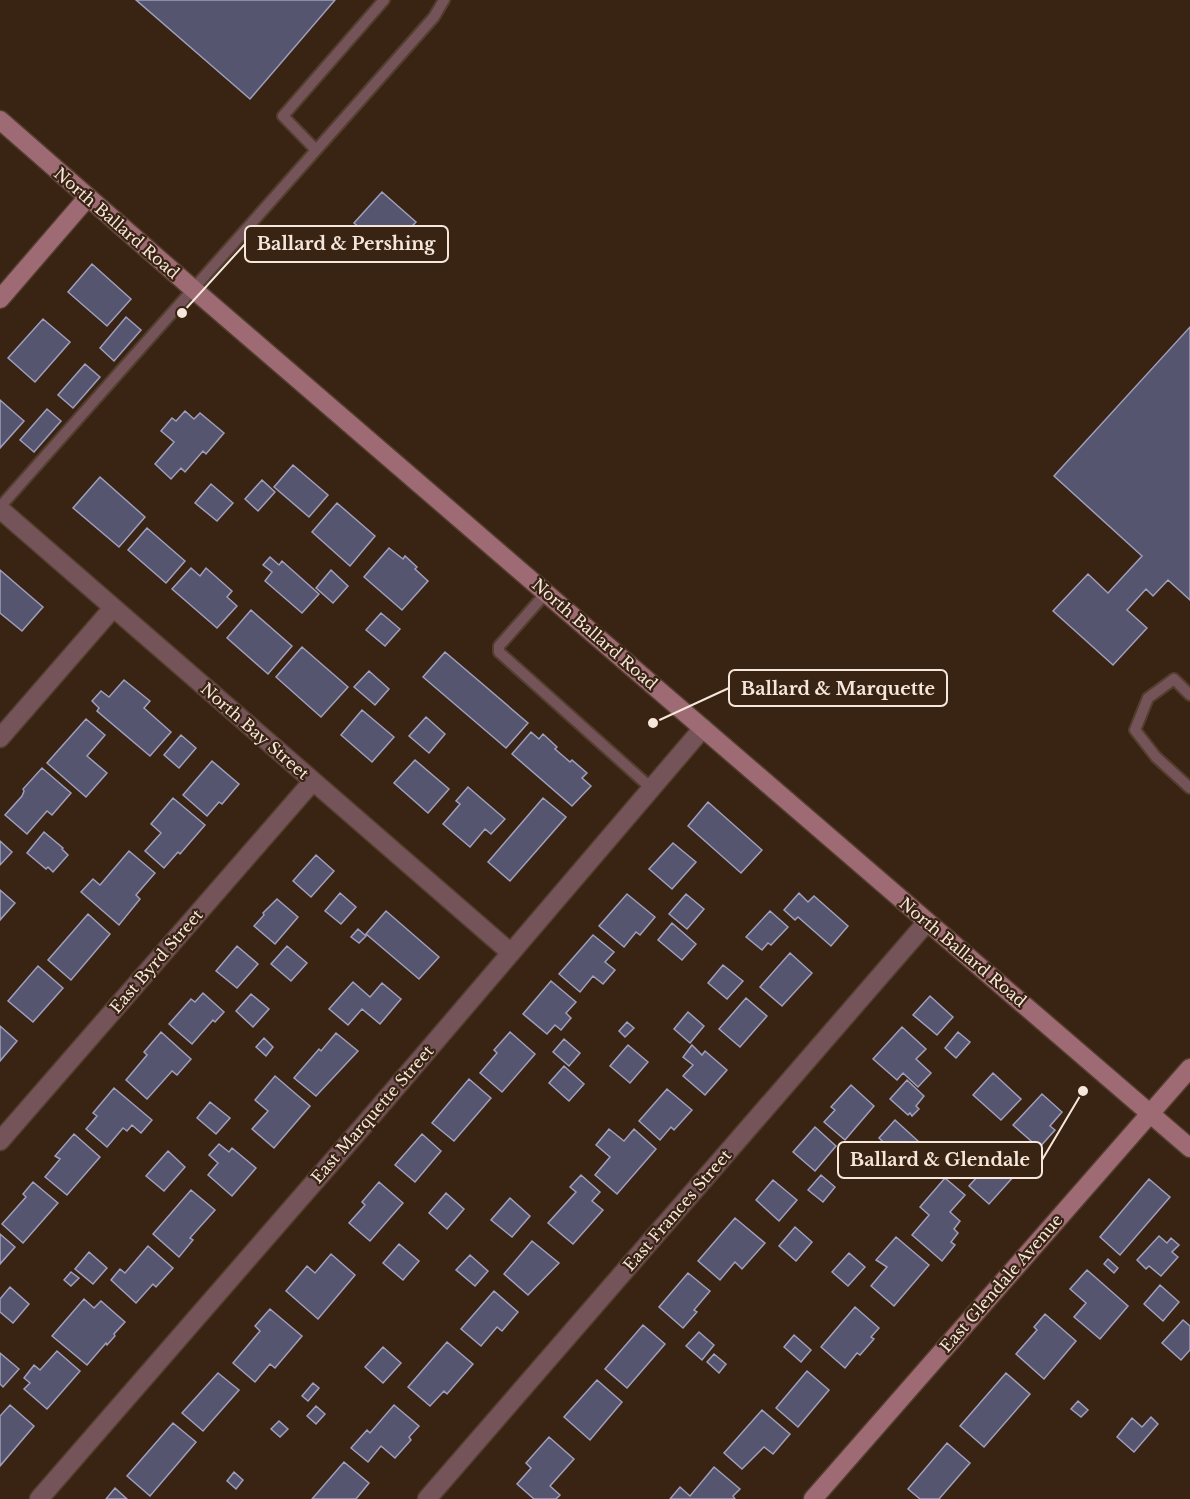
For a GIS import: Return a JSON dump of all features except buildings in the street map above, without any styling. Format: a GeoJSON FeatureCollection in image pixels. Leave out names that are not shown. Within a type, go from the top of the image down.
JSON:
{"type":"FeatureCollection","features":[{"type":"Feature","properties":{"kind":"main road","name":"North Ballard Road"},"geometry":{"type":"LineString","coordinates":[[0,120],[1190,1148]]}},
{"type":"Feature","properties":{"kind":"main road"},"geometry":{"type":"LineString","coordinates":[[0,299],[88,197]]}},
{"type":"Feature","properties":{"kind":"main road","name":"East Glendale Avenue"},"geometry":{"type":"LineString","coordinates":[[813,1499],[1190,1068]]}},
{"type":"Feature","properties":{"kind":"street","name":"North Bay Street"},"geometry":{"type":"LineString","coordinates":[[0,508],[511,953]]}},
{"type":"Feature","properties":{"kind":"street"},"geometry":{"type":"LineString","coordinates":[[0,738],[113,608]]}},
{"type":"Feature","properties":{"kind":"street","name":"East Marquette Street"},"geometry":{"type":"LineString","coordinates":[[39,1499],[703,728]]}},
{"type":"Feature","properties":{"kind":"street","name":"East Byrd Street"},"geometry":{"type":"LineString","coordinates":[[0,1141],[313,781]]}},
{"type":"Feature","properties":{"kind":"street","name":"East Frances Street"},"geometry":{"type":"LineString","coordinates":[[427,1499],[927,922]]}},
{"type":"Feature","properties":{"kind":"lane"},"geometry":{"type":"LineString","coordinates":[[315,149],[283,116],[384,0]]}},
{"type":"Feature","properties":{"kind":"lane"},"geometry":{"type":"LineString","coordinates":[[0,508],[434,16],[444,0]]}},
{"type":"Feature","properties":{"kind":"lane"},"geometry":{"type":"LineString","coordinates":[[546,593],[499,646],[499,652],[651,788]]}},
{"type":"Feature","properties":{"kind":"lane"},"geometry":{"type":"LineString","coordinates":[[1190,695],[1174,679],[1148,698],[1136,730],[1156,757],[1190,788]]}},
{"type":"Feature","properties":{"kind":"place","name":"Ballard & Pershing"},"geometry":{"type":"Point","coordinates":[182,313]}},
{"type":"Feature","properties":{"kind":"place","name":"Ballard & Marquette"},"geometry":{"type":"Point","coordinates":[653,723]}},
{"type":"Feature","properties":{"kind":"place","name":"Ballard & Glendale"},"geometry":{"type":"Point","coordinates":[1083,1091]}}]}
